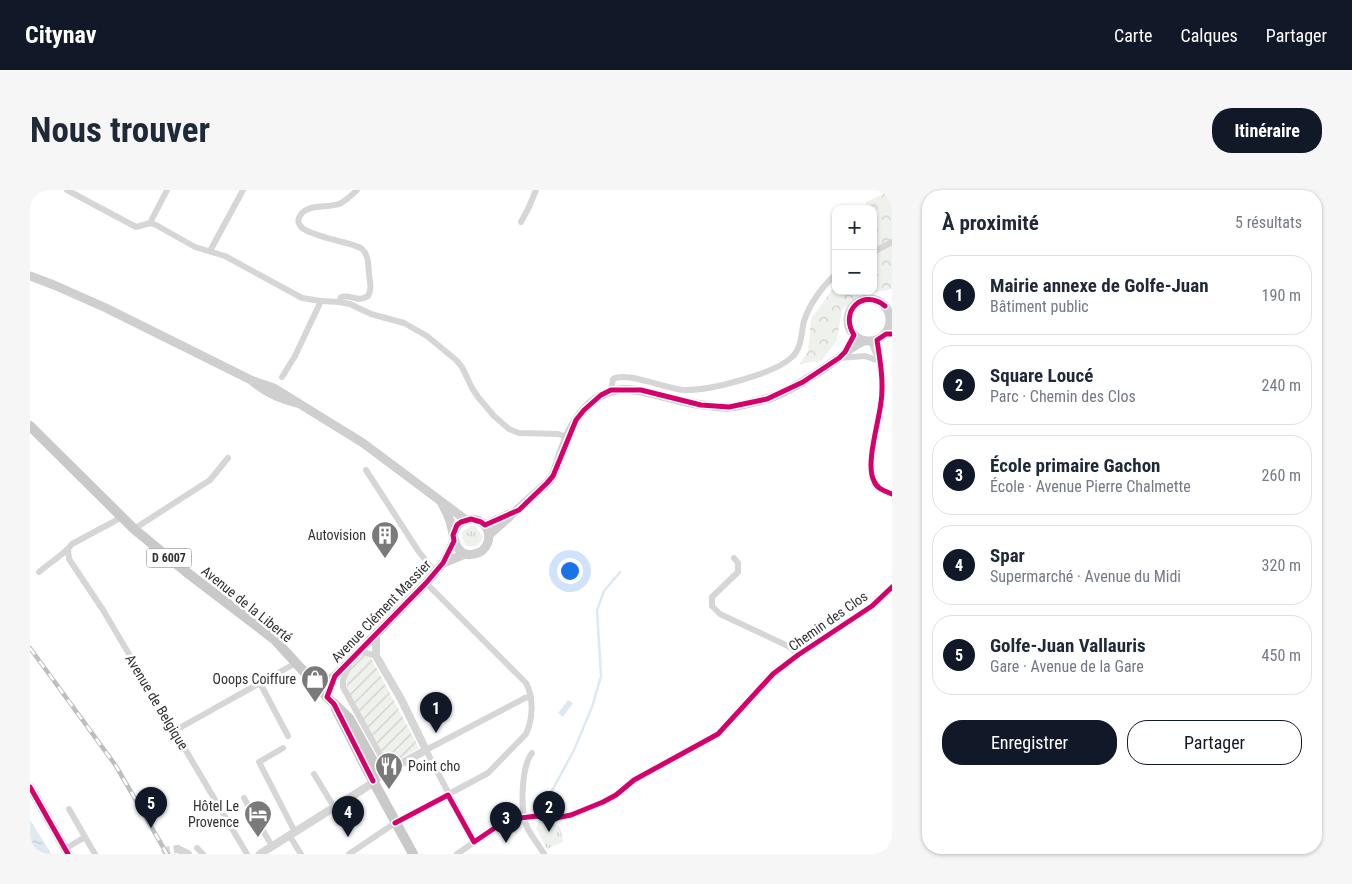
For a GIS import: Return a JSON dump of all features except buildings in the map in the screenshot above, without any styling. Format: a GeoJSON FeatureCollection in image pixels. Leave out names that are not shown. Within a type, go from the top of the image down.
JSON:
{"type":"FeatureCollection","features":[{"type":"Feature","properties":{"kind":"main road"},"geometry":{"type":"LineString","coordinates":[[30,276],[98,305],[251,380],[274,388],[363,442],[466,520]]}},
{"type":"Feature","properties":{"kind":"main road"},"geometry":{"type":"LineString","coordinates":[[440,501],[450,519],[454,538],[460,551],[465,554],[476,554],[486,546],[489,535],[548,484],[576,420],[584,410],[611,390],[641,390],[701,405],[729,408],[767,399],[803,382],[842,355],[871,341],[889,332],[888,305],[872,299],[858,302],[849,314],[850,328],[854,335],[871,341]]}},
{"type":"Feature","properties":{"kind":"main road"},"geometry":{"type":"LineString","coordinates":[[842,355],[854,335]]}},
{"type":"Feature","properties":{"kind":"main road","name":"Avenue de la Liberté"},"geometry":{"type":"LineString","coordinates":[[30,426],[134,529],[184,571],[274,639],[330,701],[349,718],[373,761],[375,773],[373,781],[413,854]]}},
{"type":"Feature","properties":{"kind":"main road"},"geometry":{"type":"LineString","coordinates":[[485,525],[519,510]]}},
{"type":"Feature","properties":{"kind":"main road"},"geometry":{"type":"LineString","coordinates":[[454,538],[457,525],[466,520],[476,520],[485,525],[489,535]]}},
{"type":"Feature","properties":{"kind":"main road","name":"Avenue Clément Massier"},"geometry":{"type":"LineString","coordinates":[[314,683],[322,684],[335,676],[426,583],[442,563],[454,538]]}},
{"type":"Feature","properties":{"kind":"main road","name":"Avenue Clément Massier"},"geometry":{"type":"LineString","coordinates":[[442,563],[465,554]]}},
{"type":"Feature","properties":{"kind":"main road","name":"Avenue Clément Massier"},"geometry":{"type":"LineString","coordinates":[[330,701],[335,676]]}},
{"type":"Feature","properties":{"kind":"main road"},"geometry":{"type":"LineString","coordinates":[[30,787],[66,851]]}},
{"type":"Feature","properties":{"kind":"street"},"geometry":{"type":"LineString","coordinates":[[67,190],[136,227],[150,223],[195,247],[225,256],[302,298],[320,302],[350,304],[371,314],[404,323],[427,336],[456,360],[462,367],[478,397],[494,416],[509,429],[519,433],[558,434],[568,437]]}},
{"type":"Feature","properties":{"kind":"street"},"geometry":{"type":"LineString","coordinates":[[150,223],[167,190]]}},
{"type":"Feature","properties":{"kind":"street"},"geometry":{"type":"LineString","coordinates":[[210,251],[243,190]]}},
{"type":"Feature","properties":{"kind":"street"},"geometry":{"type":"LineString","coordinates":[[339,302],[341,297],[346,295],[356,299],[364,299],[368,296],[371,285],[367,257],[362,249],[350,243],[310,234],[302,229],[299,222],[300,215],[307,209],[339,204],[357,190]]}},
{"type":"Feature","properties":{"kind":"street"},"geometry":{"type":"LineString","coordinates":[[520,222],[536,190]]}},
{"type":"Feature","properties":{"kind":"street"},"geometry":{"type":"LineString","coordinates":[[877,250],[892,242]]}},
{"type":"Feature","properties":{"kind":"street"},"geometry":{"type":"LineString","coordinates":[[611,390],[613,378],[617,376],[635,378],[665,387],[685,390],[740,380],[775,368],[793,356],[800,344],[809,308],[826,283],[832,278]]}},
{"type":"Feature","properties":{"kind":"street"},"geometry":{"type":"LineString","coordinates":[[282,377],[295,356],[320,302]]}},
{"type":"Feature","properties":{"kind":"street"},"geometry":{"type":"LineString","coordinates":[[871,341],[879,361],[882,400],[872,454],[871,474],[874,483],[879,488],[892,494]]}},
{"type":"Feature","properties":{"kind":"street"},"geometry":{"type":"LineString","coordinates":[[842,355],[864,356],[879,361]]}},
{"type":"Feature","properties":{"kind":"street"},"geometry":{"type":"LineString","coordinates":[[134,529],[197,489],[214,476],[228,458]]}},
{"type":"Feature","properties":{"kind":"street"},"geometry":{"type":"LineString","coordinates":[[366,470],[419,552],[435,572]]}},
{"type":"Feature","properties":{"kind":"street"},"geometry":{"type":"LineString","coordinates":[[39,572],[68,550],[72,544],[121,517]]}},
{"type":"Feature","properties":{"kind":"street","name":"Avenue de Belgique"},"geometry":{"type":"LineString","coordinates":[[68,550],[69,559],[102,610],[247,854]]}},
{"type":"Feature","properties":{"kind":"street"},"geometry":{"type":"LineString","coordinates":[[734,558],[738,563],[738,572],[712,597],[712,606],[720,614],[790,647],[798,655]]}},
{"type":"Feature","properties":{"kind":"street"},"geometry":{"type":"LineString","coordinates":[[349,854],[396,823],[488,773],[526,734],[530,727],[531,697],[526,683],[426,583]]}},
{"type":"Feature","properties":{"kind":"street","name":"Chemin des Clos"},"geometry":{"type":"LineString","coordinates":[[457,854],[502,823],[524,817],[556,818],[572,815],[616,795],[634,780],[718,734],[774,674],[798,655],[872,606],[892,587]]}},
{"type":"Feature","properties":{"kind":"street"},"geometry":{"type":"LineString","coordinates":[[376,634],[376,656],[422,738],[448,795],[474,842]]}},
{"type":"Feature","properties":{"kind":"street"},"geometry":{"type":"LineString","coordinates":[[376,656],[367,652],[354,656],[343,680],[343,687],[388,771]]}},
{"type":"Feature","properties":{"kind":"street"},"geometry":{"type":"LineString","coordinates":[[174,731],[296,663]]}},
{"type":"Feature","properties":{"kind":"street"},"geometry":{"type":"LineString","coordinates":[[260,683],[288,736]]}},
{"type":"Feature","properties":{"kind":"street"},"geometry":{"type":"LineString","coordinates":[[260,854],[334,808],[388,771],[465,729],[525,698],[531,697]]}},
{"type":"Feature","properties":{"kind":"street"},"geometry":{"type":"LineString","coordinates":[[283,748],[259,762],[301,854]]}},
{"type":"Feature","properties":{"kind":"street"},"geometry":{"type":"LineString","coordinates":[[532,753],[526,765],[522,806],[527,827],[544,854]]}},
{"type":"Feature","properties":{"kind":"street"},"geometry":{"type":"LineString","coordinates":[[314,774],[334,808]]}},
{"type":"Feature","properties":{"kind":"street"},"geometry":{"type":"LineString","coordinates":[[244,798],[272,846]]}},
{"type":"Feature","properties":{"kind":"street"},"geometry":{"type":"LineString","coordinates":[[69,808],[95,854]]}},
{"type":"Feature","properties":{"kind":"street"},"geometry":{"type":"LineString","coordinates":[[66,851],[85,837]]}},
{"type":"Feature","properties":{"kind":"street"},"geometry":{"type":"LineString","coordinates":[[178,849],[188,854]]}},
{"type":"Feature","properties":{"kind":"green space"},"geometry":{"type":"Polygon","coordinates":[[[892,190],[892,289],[877,292],[877,205],[866,205],[866,202],[892,190]]]}},
{"type":"Feature","properties":{"kind":"green space"},"geometry":{"type":"Polygon","coordinates":[[[832,290],[832,295],[860,295],[842,310],[837,340],[822,360],[800,364],[808,351],[811,319],[832,290]]]}},
{"type":"Feature","properties":{"kind":"green space"},"geometry":{"type":"Polygon","coordinates":[[[471,526],[476,526],[483,537],[479,544],[475,546],[466,545],[462,539],[463,531],[471,526]]]}},
{"type":"Feature","properties":{"kind":"green space"},"geometry":{"type":"Polygon","coordinates":[[[364,654],[370,656],[419,748],[389,765],[348,692],[346,681],[351,665],[364,654]]]}},
{"type":"Feature","properties":{"kind":"green space"},"geometry":{"type":"Polygon","coordinates":[[[539,821],[560,826],[563,842],[547,849],[536,828],[539,821]]]}},
{"type":"Feature","properties":{"kind":"water"},"geometry":{"type":"Polygon","coordinates":[[[568,700],[573,703],[563,717],[558,713],[568,700]]]}},
{"type":"Feature","properties":{"kind":"water"},"geometry":{"type":"Polygon","coordinates":[[[30,820],[49,850],[51,854],[30,854],[30,820]]]}},
{"type":"Feature","properties":{"kind":"waterway"},"geometry":{"type":"LineString","coordinates":[[541,811],[574,750],[592,707],[601,676],[597,610],[604,591],[620,572]]}},
{"type":"Feature","properties":{"kind":"tunnel"},"geometry":{"type":"LineString","coordinates":[[163,854],[169,850],[178,849]]}},
{"type":"Feature","properties":{"kind":"railway"},"geometry":{"type":"LineString","coordinates":[[30,648],[116,766],[167,854]]}},
{"type":"Feature","properties":{"kind":"cycle path"},"geometry":{"type":"LineString","coordinates":[[373,781],[334,704],[327,697],[335,676],[426,583],[443,563],[454,541],[453,535],[457,525],[471,519],[485,525],[519,510],[553,476],[576,420],[601,395],[611,390],[641,390],[701,405],[729,407],[767,399],[803,382],[845,352],[854,335],[849,318],[851,311],[856,305],[862,301],[869,300],[877,301],[885,306]]}},
{"type":"Feature","properties":{"kind":"cycle path"},"geometry":{"type":"LineString","coordinates":[[892,334],[886,334],[877,340],[882,394],[871,464],[875,484],[892,494]]}},
{"type":"Feature","properties":{"kind":"cycle path"},"geometry":{"type":"LineString","coordinates":[[395,823],[448,795],[474,842],[502,823],[512,819],[537,816],[556,818],[571,815],[603,802],[616,795],[634,780],[718,734],[773,674],[798,655],[872,606],[892,587]]}},
{"type":"Feature","properties":{"kind":"cycle path"},"geometry":{"type":"LineString","coordinates":[[30,787],[68,854]]}},
{"type":"Feature","properties":{"kind":"place","name":"Autovision"},"geometry":{"type":"Point","coordinates":[385,559]}},
{"type":"Feature","properties":{"kind":"place","name":"Ooops Coiffure"},"geometry":{"type":"Point","coordinates":[315,703]}},
{"type":"Feature","properties":{"kind":"place","name":"Mairie annexe de Golfe-Juan"},"geometry":{"type":"Point","coordinates":[436,733]}},
{"type":"Feature","properties":{"kind":"place","name":"Point cho"},"geometry":{"type":"Point","coordinates":[389,790]}},
{"type":"Feature","properties":{"kind":"place","name":"Golfe-Juan Vallauris"},"geometry":{"type":"Point","coordinates":[151,828]}},
{"type":"Feature","properties":{"kind":"place","name":"Square Loucé"},"geometry":{"type":"Point","coordinates":[549,832]}},
{"type":"Feature","properties":{"kind":"place","name":"Spar"},"geometry":{"type":"Point","coordinates":[348,837]}},
{"type":"Feature","properties":{"kind":"place","name":"Hôtel Le Provence"},"geometry":{"type":"Point","coordinates":[258,838]}},
{"type":"Feature","properties":{"kind":"place","name":"École primaire Gachon"},"geometry":{"type":"Point","coordinates":[506,843]}}]}
